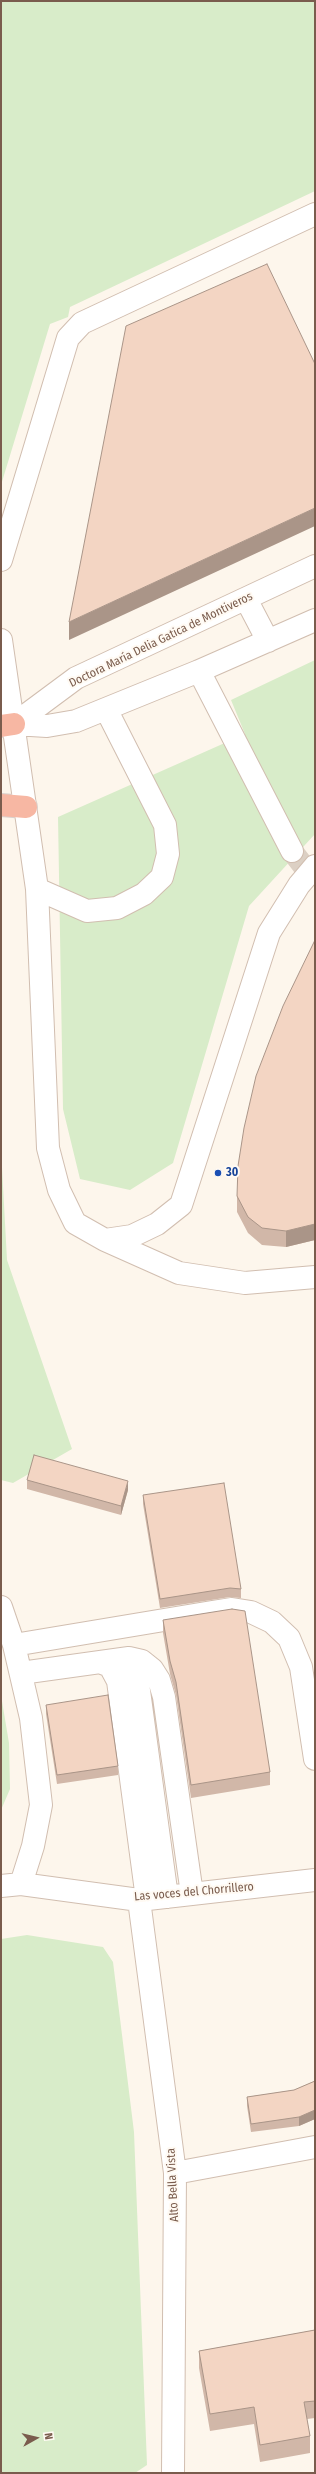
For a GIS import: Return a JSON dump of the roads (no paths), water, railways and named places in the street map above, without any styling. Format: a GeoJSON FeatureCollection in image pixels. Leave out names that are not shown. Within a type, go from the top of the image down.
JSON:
{"type":"FeatureCollection","features":[{"type":"Feature","properties":{"kind":"highway"},"geometry":{"type":"LineString","coordinates":[[1,805],[26,807]]}},
{"type":"Feature","properties":{"kind":"street"},"geometry":{"type":"LineString","coordinates":[[1,560],[68,338],[82,323],[315,214]]}},
{"type":"Feature","properties":{"kind":"street","name":"Doctora María Delia Gatica de Montiveros"},"geometry":{"type":"LineString","coordinates":[[8,725],[76,678],[315,566]]}},
{"type":"Feature","properties":{"kind":"street"},"geometry":{"type":"LineString","coordinates":[[246,599],[268,641]]}},
{"type":"Feature","properties":{"kind":"street"},"geometry":{"type":"LineString","coordinates":[[8,725],[47,726],[76,721],[199,672],[315,620]]}},
{"type":"Feature","properties":{"kind":"street"},"geometry":{"type":"LineString","coordinates":[[1,640],[8,725],[26,807],[37,888],[48,1148],[59,1190],[75,1223],[105,1240],[179,1274],[245,1284],[315,1277]]}},
{"type":"Feature","properties":{"kind":"street"},"geometry":{"type":"LineString","coordinates":[[199,672],[292,851]]}},
{"type":"Feature","properties":{"kind":"street"},"geometry":{"type":"LineString","coordinates":[[37,888],[87,910],[117,908],[144,894],[162,878],[168,854],[165,826],[106,709]]}},
{"type":"Feature","properties":{"kind":"street"},"geometry":{"type":"LineString","coordinates":[[105,1240],[132,1236],[157,1224],[181,1205],[269,933],[299,886],[315,866]]}},
{"type":"Feature","properties":{"kind":"street"},"geometry":{"type":"LineString","coordinates":[[1,1607],[14,1645],[31,1718],[41,1805],[33,1846],[11,1885]]}},
{"type":"Feature","properties":{"kind":"street"},"geometry":{"type":"LineString","coordinates":[[14,1645],[212,1612],[232,1610],[251,1612],[272,1622],[289,1638],[301,1667],[315,1759]]}},
{"type":"Feature","properties":{"kind":"street"},"geometry":{"type":"LineString","coordinates":[[21,1674],[129,1658],[142,1661],[152,1669],[159,1680],[165,1705],[192,1894]]}},
{"type":"Feature","properties":{"kind":"street","name":"Alto Bella Vista"},"geometry":{"type":"LineString","coordinates":[[110,1661],[130,1665],[137,1676],[151,1899],[175,2173],[173,2473]]}},
{"type":"Feature","properties":{"kind":"street","name":"Las voces del Chorrillero"},"geometry":{"type":"LineString","coordinates":[[11,1885],[151,1899],[315,1880]]}},
{"type":"Feature","properties":{"kind":"street"},"geometry":{"type":"LineString","coordinates":[[175,2173],[315,2147]]}},
{"type":"Feature","properties":{"kind":"tunnel"},"geometry":{"type":"LineString","coordinates":[[292,851],[315,881]]}},
{"type":"Feature","properties":{"kind":"place","name":"30"},"geometry":{"type":"Point","coordinates":[218,1173]}}]}
